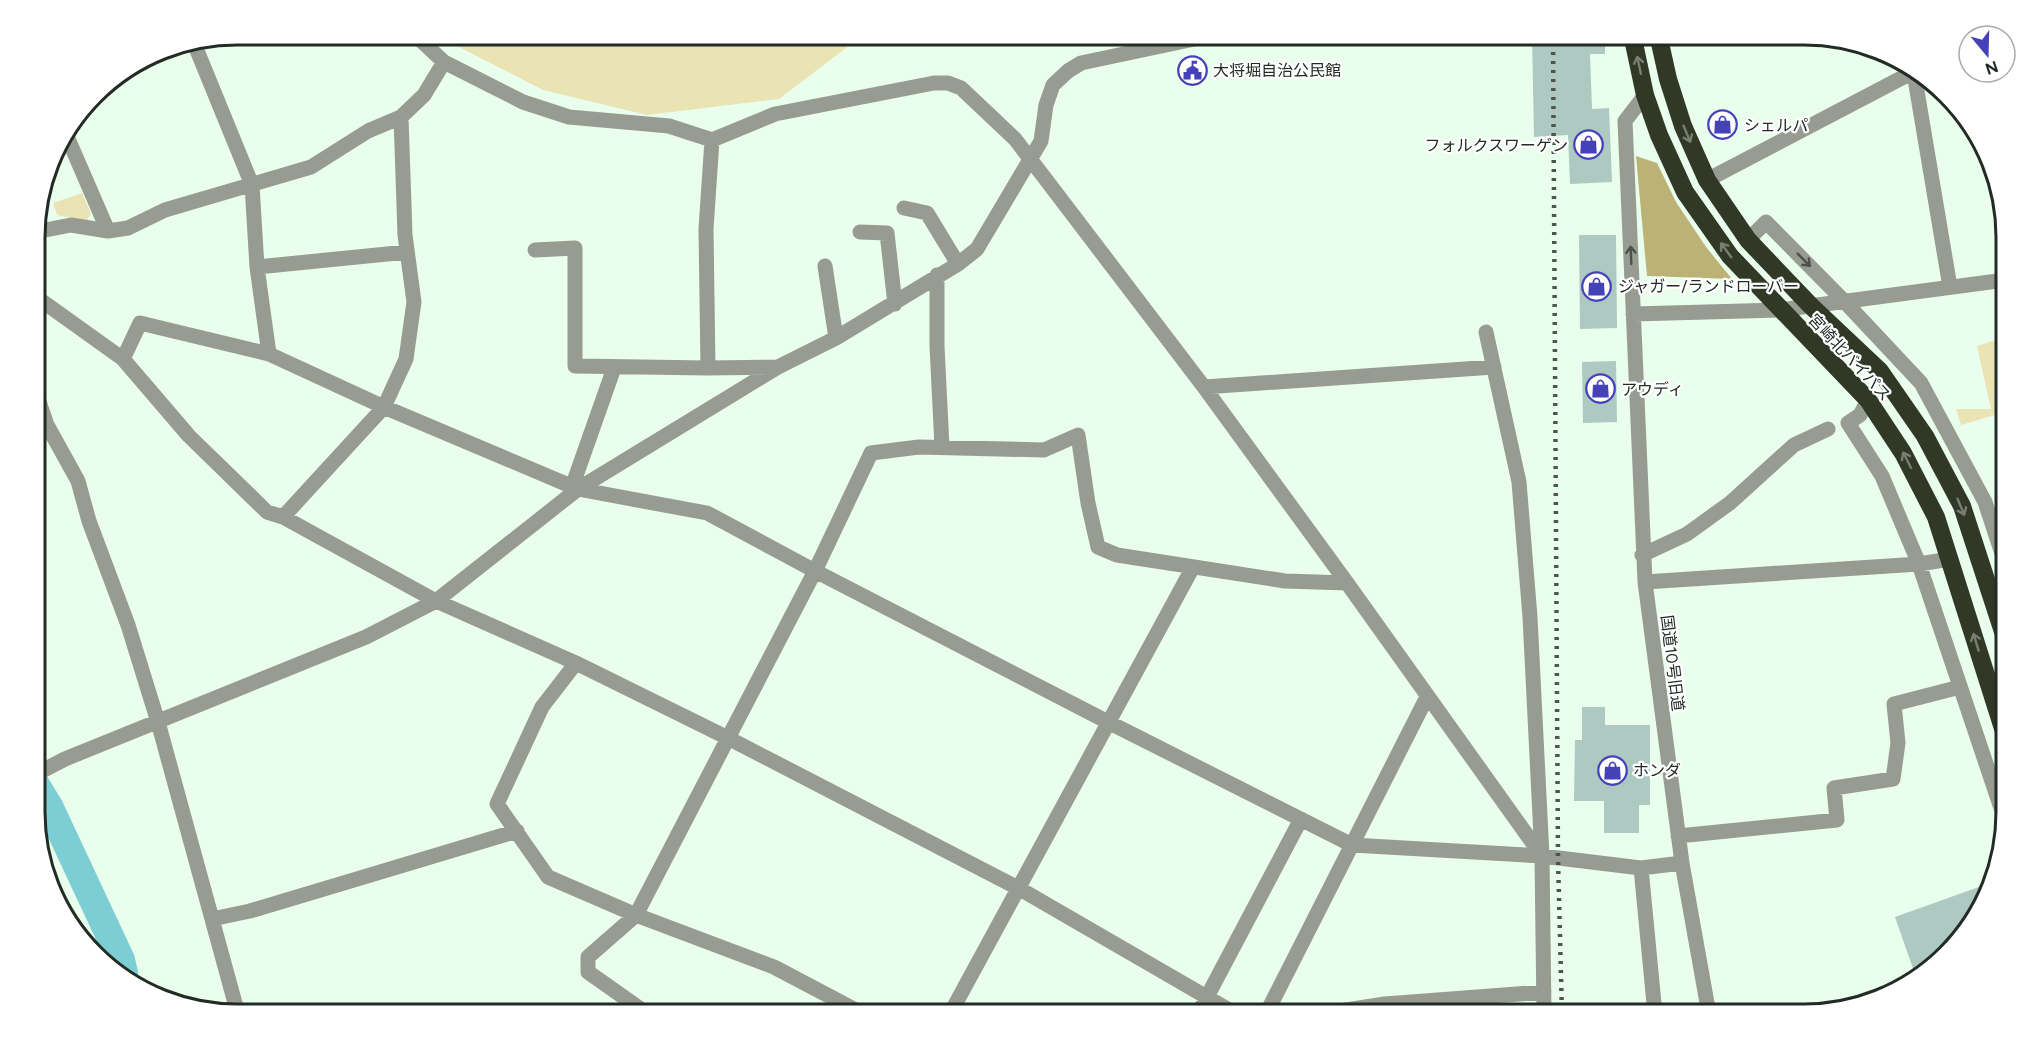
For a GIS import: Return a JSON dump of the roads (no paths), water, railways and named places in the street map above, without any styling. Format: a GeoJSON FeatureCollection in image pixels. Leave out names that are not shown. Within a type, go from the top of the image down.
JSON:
{"type":"FeatureCollection","features":[{"type":"Feature","properties":{"kind":"highway","name":"宮崎北バイパス"},"geometry":{"type":"LineString","coordinates":[[1634,45],[1645,95],[1659,135],[1685,192],[1730,256],[1868,400],[1904,453],[1935,517],[1996,706]]}},
{"type":"Feature","properties":{"kind":"highway","name":"宮崎北バイパス"},"geometry":{"type":"LineString","coordinates":[[1660,45],[1668,79],[1683,126],[1707,180],[1748,240],[1811,306],[1880,371],[1925,436],[1962,506],[1996,610]]}},
{"type":"Feature","properties":{"kind":"street"},"geometry":{"type":"LineString","coordinates":[[426,45],[444,62],[523,102],[569,117],[669,126],[712,140],[775,114],[934,83],[948,83],[961,88],[997,120],[1031,160],[1204,387],[1542,856]]}},
{"type":"Feature","properties":{"kind":"street"},"geometry":{"type":"LineString","coordinates":[[45,769],[65,759],[366,637],[436,601],[575,488],[778,367],[836,338],[895,304],[937,275],[958,264],[977,249],[1031,160],[1041,141],[1046,105],[1053,85],[1081,63],[1166,45]]}},
{"type":"Feature","properties":{"kind":"street"},"geometry":{"type":"LineString","coordinates":[[197,50],[252,185],[257,267],[269,354]]}},
{"type":"Feature","properties":{"kind":"street"},"geometry":{"type":"LineString","coordinates":[[45,230],[71,225],[108,231],[128,228],[165,210],[311,167],[368,131],[401,117],[424,95],[444,62]]}},
{"type":"Feature","properties":{"kind":"street"},"geometry":{"type":"LineString","coordinates":[[1707,180],[1908,76]]}},
{"type":"Feature","properties":{"kind":"street"},"geometry":{"type":"LineString","coordinates":[[1915,81],[1950,287]]}},
{"type":"Feature","properties":{"kind":"street","name":"国道10号旧道"},"geometry":{"type":"LineString","coordinates":[[1645,95],[1625,121],[1642,555],[1678,836],[1707,1004]]}},
{"type":"Feature","properties":{"kind":"street"},"geometry":{"type":"LineString","coordinates":[[283,517],[384,407],[406,359],[414,302],[408,252],[401,117]]}},
{"type":"Feature","properties":{"kind":"street"},"geometry":{"type":"LineString","coordinates":[[708,368],[706,229],[712,140]]}},
{"type":"Feature","properties":{"kind":"street"},"geometry":{"type":"LineString","coordinates":[[70,143],[108,231]]}},
{"type":"Feature","properties":{"kind":"street"},"geometry":{"type":"LineString","coordinates":[[904,208],[927,213],[958,264]]}},
{"type":"Feature","properties":{"kind":"street"},"geometry":{"type":"LineString","coordinates":[[1748,240],[1766,222],[1921,383],[1985,502],[1996,536]]}},
{"type":"Feature","properties":{"kind":"street"},"geometry":{"type":"LineString","coordinates":[[860,232],[887,233],[895,304]]}},
{"type":"Feature","properties":{"kind":"street"},"geometry":{"type":"LineString","coordinates":[[535,250],[575,248],[575,366],[614,368],[778,367]]}},
{"type":"Feature","properties":{"kind":"street"},"geometry":{"type":"LineString","coordinates":[[257,267],[408,252]]}},
{"type":"Feature","properties":{"kind":"street"},"geometry":{"type":"LineString","coordinates":[[825,266],[836,338]]}},
{"type":"Feature","properties":{"kind":"street"},"geometry":{"type":"LineString","coordinates":[[937,275],[937,346],[942,447]]}},
{"type":"Feature","properties":{"kind":"street"},"geometry":{"type":"LineString","coordinates":[[1633,314],[1780,310],[1996,281]]}},
{"type":"Feature","properties":{"kind":"street"},"geometry":{"type":"LineString","coordinates":[[45,303],[123,359],[189,436],[267,512],[283,517],[436,601],[576,663],[728,738],[1020,889],[1219,1004]]}},
{"type":"Feature","properties":{"kind":"street"},"geometry":{"type":"LineString","coordinates":[[123,359],[140,323],[269,354],[384,407],[575,488],[707,513],[1108,722],[1352,845],[1542,856],[1641,868],[1682,863]]}},
{"type":"Feature","properties":{"kind":"street"},"geometry":{"type":"LineString","coordinates":[[1486,332],[1518,482],[1530,617],[1542,856],[1544,1004]]}},
{"type":"Feature","properties":{"kind":"street"},"geometry":{"type":"LineString","coordinates":[[575,488],[614,368]]}},
{"type":"Feature","properties":{"kind":"street"},"geometry":{"type":"LineString","coordinates":[[1204,387],[1494,368]]}},
{"type":"Feature","properties":{"kind":"street"},"geometry":{"type":"LineString","coordinates":[[1868,400],[1860,415],[1848,423],[1882,476],[1919,564],[1996,793]]}},
{"type":"Feature","properties":{"kind":"street"},"geometry":{"type":"LineString","coordinates":[[1642,555],[1687,534],[1730,503],[1794,445],[1828,429]]}},
{"type":"Feature","properties":{"kind":"street"},"geometry":{"type":"LineString","coordinates":[[45,431],[78,481],[89,520],[128,625],[158,722],[235,1004]]}},
{"type":"Feature","properties":{"kind":"street"},"geometry":{"type":"LineString","coordinates":[[633,1004],[588,972],[588,957],[636,915],[815,571],[871,453],[919,447],[1044,450],[1078,435],[1088,503],[1098,547],[1117,555],[1285,581],[1347,583]]}},
{"type":"Feature","properties":{"kind":"street"},"geometry":{"type":"LineString","coordinates":[[1645,582],[1919,564],[1950,559]]}},
{"type":"Feature","properties":{"kind":"street"},"geometry":{"type":"LineString","coordinates":[[957,1004],[1193,567]]}},
{"type":"Feature","properties":{"kind":"street"},"geometry":{"type":"LineString","coordinates":[[576,663],[542,707],[497,804],[548,878],[636,915],[774,967],[844,1004]]}},
{"type":"Feature","properties":{"kind":"street"},"geometry":{"type":"LineString","coordinates":[[1678,836],[1837,820],[1834,788],[1893,779],[1898,742],[1894,704],[1960,687]]}},
{"type":"Feature","properties":{"kind":"street"},"geometry":{"type":"LineString","coordinates":[[1271,1004],[1427,697]]}},
{"type":"Feature","properties":{"kind":"street"},"geometry":{"type":"LineString","coordinates":[[1203,1004],[1301,819]]}},
{"type":"Feature","properties":{"kind":"street"},"geometry":{"type":"LineString","coordinates":[[212,919],[250,911],[517,831]]}},
{"type":"Feature","properties":{"kind":"street"},"geometry":{"type":"LineString","coordinates":[[1641,868],[1654,1004]]}},
{"type":"Feature","properties":{"kind":"street"},"geometry":{"type":"LineString","coordinates":[[1385,1004],[1544,992]]}},
{"type":"Feature","properties":{"kind":"waterway"},"geometry":{"type":"LineString","coordinates":[[45,800],[122,966]]}},
{"type":"Feature","properties":{"kind":"railway"},"geometry":{"type":"LineString","coordinates":[[1553,45],[1558,859],[1562,1004]]}},
{"type":"Feature","properties":{"kind":"place","name":"大将堀自治公民館"},"geometry":{"type":"Point","coordinates":[1192,70]}},
{"type":"Feature","properties":{"kind":"place","name":"シェルパ"},"geometry":{"type":"Point","coordinates":[1723,125]}},
{"type":"Feature","properties":{"kind":"place","name":"フォルクスワーゲン"},"geometry":{"type":"Point","coordinates":[1589,145]}},
{"type":"Feature","properties":{"kind":"place","name":"ジャガー/ランドローバー"},"geometry":{"type":"Point","coordinates":[1597,286]}},
{"type":"Feature","properties":{"kind":"place","name":"アウディ"},"geometry":{"type":"Point","coordinates":[1600,389]}},
{"type":"Feature","properties":{"kind":"place","name":"ホンダ"},"geometry":{"type":"Point","coordinates":[1612,770]}}]}
